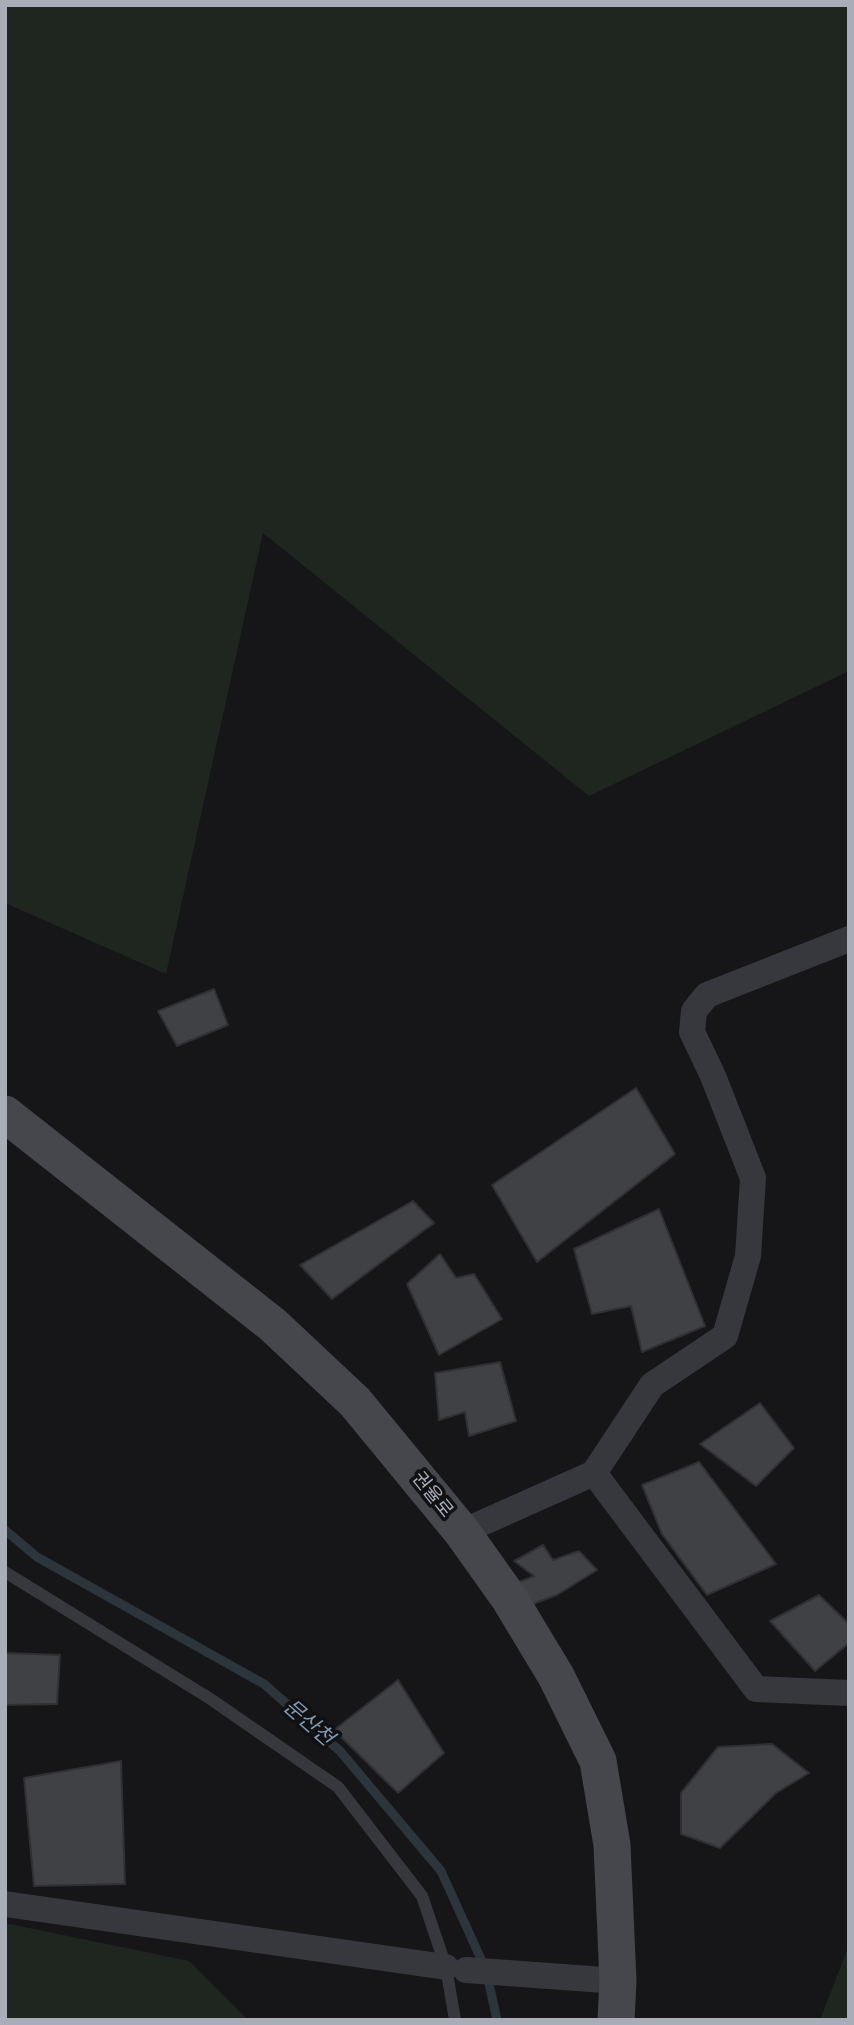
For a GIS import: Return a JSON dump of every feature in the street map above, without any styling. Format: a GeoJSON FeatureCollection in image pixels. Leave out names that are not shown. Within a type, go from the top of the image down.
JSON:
{"type":"FeatureCollection","features":[{"type":"Feature","properties":{"kind":"main road","name":"권율로"},"geometry":{"type":"LineString","coordinates":[[5,1114],[273,1325],[355,1402],[462,1532],[509,1598],[556,1676],[598,1760],[612,1845],[618,1981],[616,2020]]}},
{"type":"Feature","properties":{"kind":"street"},"geometry":{"type":"LineString","coordinates":[[462,1532],[594,1473],[652,1385],[725,1336],[748,1256],[753,1178],[713,1076],[692,1032],[694,1011],[707,995],[849,939]]}},
{"type":"Feature","properties":{"kind":"street"},"geometry":{"type":"LineString","coordinates":[[594,1473],[756,1689],[849,1693]]}},
{"type":"Feature","properties":{"kind":"street"},"geometry":{"type":"LineString","coordinates":[[5,1904],[456,1968],[618,1981]]}},
{"type":"Feature","properties":{"kind":"lane"},"geometry":{"type":"LineString","coordinates":[[5,1572],[209,1698],[338,1787],[422,1896],[456,1968],[455,2020]]}},
{"type":"Feature","properties":{"kind":"shaded area"},"geometry":{"type":"Polygon","coordinates":[[[5,5],[849,5],[849,671],[589,796],[263,533],[166,974],[5,903],[5,5]]]}},
{"type":"Feature","properties":{"kind":"shaded area"},"geometry":{"type":"Polygon","coordinates":[[[5,1923],[189,1961],[248,2020],[5,2020],[5,1923]]]}},
{"type":"Feature","properties":{"kind":"shaded area"},"geometry":{"type":"Polygon","coordinates":[[[849,1945],[849,2020],[820,2020],[849,1945]]]}},
{"type":"Feature","properties":{"kind":"building"},"geometry":{"type":"Polygon","coordinates":[[[214,989],[228,1025],[177,1046],[158,1011],[214,989]]]}},
{"type":"Feature","properties":{"kind":"building"},"geometry":{"type":"Polygon","coordinates":[[[636,1088],[675,1154],[537,1262],[492,1185],[636,1088]]]}},
{"type":"Feature","properties":{"kind":"building"},"geometry":{"type":"Polygon","coordinates":[[[413,1201],[434,1223],[332,1299],[300,1265],[413,1201]]]}},
{"type":"Feature","properties":{"kind":"building"},"geometry":{"type":"Polygon","coordinates":[[[659,1209],[705,1326],[642,1352],[631,1306],[592,1314],[574,1249],[659,1209]]]}},
{"type":"Feature","properties":{"kind":"building"},"geometry":{"type":"Polygon","coordinates":[[[440,1254],[456,1278],[474,1274],[502,1319],[439,1355],[407,1284],[440,1254]]]}},
{"type":"Feature","properties":{"kind":"building"},"geometry":{"type":"Polygon","coordinates":[[[500,1362],[516,1421],[469,1436],[465,1412],[439,1420],[435,1373],[500,1362]]]}},
{"type":"Feature","properties":{"kind":"building"},"geometry":{"type":"Polygon","coordinates":[[[760,1403],[794,1448],[756,1486],[700,1444],[760,1403]]]}},
{"type":"Feature","properties":{"kind":"building"},"geometry":{"type":"Polygon","coordinates":[[[699,1462],[776,1564],[707,1595],[662,1534],[642,1485],[699,1462]]]}},
{"type":"Feature","properties":{"kind":"building"},"geometry":{"type":"Polygon","coordinates":[[[543,1545],[553,1560],[579,1551],[597,1570],[557,1595],[530,1605],[514,1584],[534,1576],[514,1561],[543,1545]]]}},
{"type":"Feature","properties":{"kind":"building"},"geometry":{"type":"Polygon","coordinates":[[[819,1595],[849,1624],[849,1643],[815,1671],[770,1621],[819,1595]]]}},
{"type":"Feature","properties":{"kind":"building"},"geometry":{"type":"Polygon","coordinates":[[[5,1653],[60,1655],[57,1704],[5,1705],[5,1653]]]}},
{"type":"Feature","properties":{"kind":"building"},"geometry":{"type":"Polygon","coordinates":[[[398,1680],[444,1753],[398,1793],[334,1730],[398,1680]]]}},
{"type":"Feature","properties":{"kind":"building"},"geometry":{"type":"Polygon","coordinates":[[[772,1744],[809,1773],[776,1793],[720,1848],[681,1834],[681,1793],[718,1747],[772,1744]]]}},
{"type":"Feature","properties":{"kind":"building"},"geometry":{"type":"Polygon","coordinates":[[[121,1761],[125,1884],[34,1886],[24,1778],[121,1761]]]}},
{"type":"Feature","properties":{"kind":"waterway","name":"문산천"},"geometry":{"type":"LineString","coordinates":[[5,1530],[37,1557],[264,1684],[340,1751],[441,1871],[486,1970],[497,2020]]}}]}
